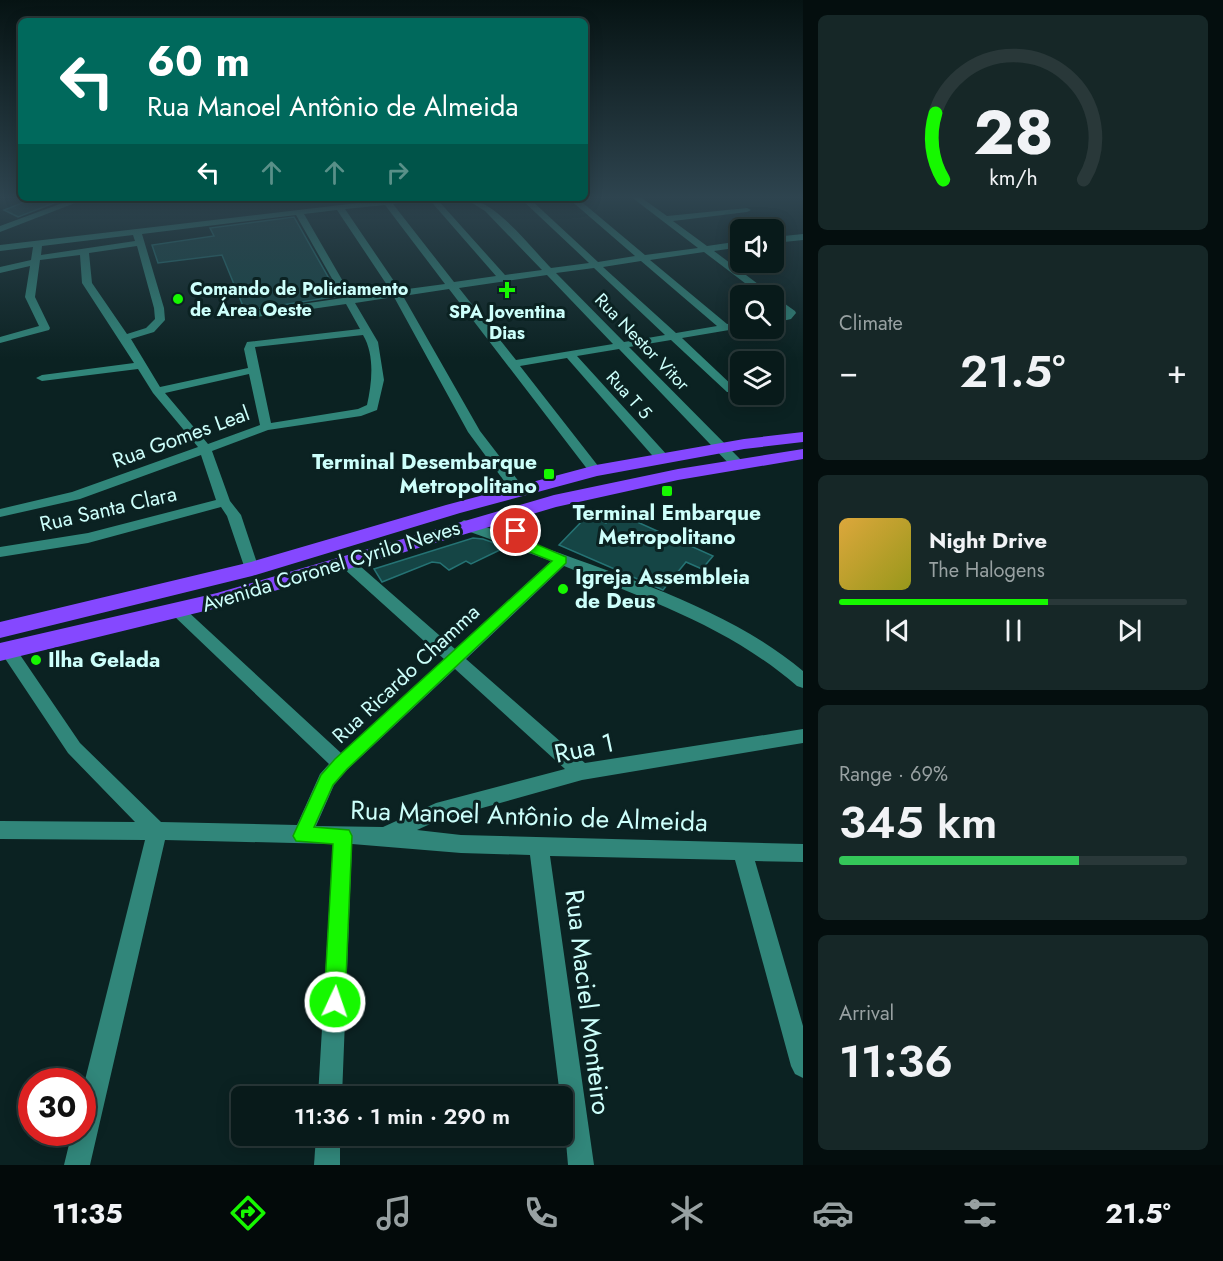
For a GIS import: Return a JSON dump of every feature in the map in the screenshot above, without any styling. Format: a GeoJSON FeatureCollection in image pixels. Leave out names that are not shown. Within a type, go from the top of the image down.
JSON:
{"type":"FeatureCollection","features":[{"type":"Feature","properties":{"kind":"highway","name":"Avenida Coronel Cyrilo Neves"},"geometry":{"type":"LineString","coordinates":[[0,630],[252,569],[518,490],[596,471],[723,447],[803,437]]}},
{"type":"Feature","properties":{"kind":"highway","name":"Avenida Coronel Cyrilo Neves"},"geometry":{"type":"LineString","coordinates":[[4,651],[179,612],[346,563],[464,525],[614,486],[803,454]]}},
{"type":"Feature","properties":{"kind":"street"},"geometry":{"type":"LineString","coordinates":[[0,340],[45,328],[30,297],[38,250]]}},
{"type":"Feature","properties":{"kind":"street"},"geometry":{"type":"LineString","coordinates":[[0,270],[37,260],[94,250]]}},
{"type":"Feature","properties":{"kind":"street"},"geometry":{"type":"LineString","coordinates":[[125,338],[150,330],[160,320],[159,308],[143,250]]}},
{"type":"Feature","properties":{"kind":"street"},"geometry":{"type":"LineString","coordinates":[[266,427],[250,344],[367,331],[321,250]]}},
{"type":"Feature","properties":{"kind":"street"},"geometry":{"type":"LineString","coordinates":[[368,250],[397,293],[474,432],[518,490]]}},
{"type":"Feature","properties":{"kind":"street"},"geometry":{"type":"LineString","coordinates":[[423,250],[596,471]]}},
{"type":"Feature","properties":{"kind":"street"},"geometry":{"type":"LineString","coordinates":[[478,250],[502,278]]}},
{"type":"Feature","properties":{"kind":"street","name":"Rua Nestor Vitor"},"geometry":{"type":"LineString","coordinates":[[530,250],[737,464]]}},
{"type":"Feature","properties":{"kind":"street"},"geometry":{"type":"LineString","coordinates":[[582,250],[730,389]]}},
{"type":"Feature","properties":{"kind":"street"},"geometry":{"type":"LineString","coordinates":[[635,250],[724,327]]}},
{"type":"Feature","properties":{"kind":"street"},"geometry":{"type":"LineString","coordinates":[[248,315],[697,250]]}},
{"type":"Feature","properties":{"kind":"street"},"geometry":{"type":"LineString","coordinates":[[709,250],[754,285]]}},
{"type":"Feature","properties":{"kind":"street"},"geometry":{"type":"LineString","coordinates":[[84,252],[87,283],[125,338],[157,391],[204,447],[224,502],[234,515],[252,569]]}},
{"type":"Feature","properties":{"kind":"street"},"geometry":{"type":"LineString","coordinates":[[784,307],[791,313],[784,318]]}},
{"type":"Feature","properties":{"kind":"street"},"geometry":{"type":"LineString","coordinates":[[513,364],[730,326]]}},
{"type":"Feature","properties":{"kind":"street","name":"Rua Gomes Leal"},"geometry":{"type":"LineString","coordinates":[[0,513],[75,496],[204,447],[266,427],[361,412],[375,405],[377,359],[367,331]]}},
{"type":"Feature","properties":{"kind":"street","name":"Rua T 5"},"geometry":{"type":"LineString","coordinates":[[569,354],[663,459]]}},
{"type":"Feature","properties":{"kind":"street"},"geometry":{"type":"LineString","coordinates":[[42,378],[142,365]]}},
{"type":"Feature","properties":{"kind":"street"},"geometry":{"type":"LineString","coordinates":[[157,391],[254,370]]}},
{"type":"Feature","properties":{"kind":"street","name":"Rua Santa Clara"},"geometry":{"type":"LineString","coordinates":[[0,552],[88,538],[224,502]]}},
{"type":"Feature","properties":{"kind":"street"},"geometry":{"type":"LineString","coordinates":[[527,546],[516,531],[515,524],[521,514],[531,507]]}},
{"type":"Feature","properties":{"kind":"street"},"geometry":{"type":"LineString","coordinates":[[464,525],[527,546],[702,616],[779,658],[803,681]]}},
{"type":"Feature","properties":{"kind":"street","name":"Rua Ricardo Chamma"},"geometry":{"type":"LineString","coordinates":[[302,836],[327,780],[341,764],[562,560]]}},
{"type":"Feature","properties":{"kind":"street"},"geometry":{"type":"LineString","coordinates":[[346,563],[582,772]]}},
{"type":"Feature","properties":{"kind":"street"},"geometry":{"type":"LineString","coordinates":[[179,612],[341,764]]}},
{"type":"Feature","properties":{"kind":"street"},"geometry":{"type":"LineString","coordinates":[[4,651],[74,748],[157,831],[77,1165]]}},
{"type":"Feature","properties":{"kind":"street","name":"Rua 1"},"geometry":{"type":"LineString","coordinates":[[383,836],[436,812],[582,772],[803,736]]}},
{"type":"Feature","properties":{"kind":"street","name":"Rua Manoel Antônio de Almeida"},"geometry":{"type":"LineString","coordinates":[[0,831],[157,831],[383,836],[461,844],[803,853]]}},
{"type":"Feature","properties":{"kind":"street"},"geometry":{"type":"LineString","coordinates":[[330,1086],[343,836]]}},
{"type":"Feature","properties":{"kind":"street","name":"Rua Maciel Monteiro"},"geometry":{"type":"LineString","coordinates":[[539,847],[581,1165]]}},
{"type":"Feature","properties":{"kind":"street"},"geometry":{"type":"LineString","coordinates":[[742,852],[803,1066]]}},
{"type":"Feature","properties":{"kind":"street"},"geometry":{"type":"LineString","coordinates":[[327,1165],[328,1146]]}},
{"type":"Feature","properties":{"kind":"building"},"geometry":{"type":"Polygon","coordinates":[[[154,250],[313,250],[339,296],[245,311],[222,255],[158,263],[154,250]]]}},
{"type":"Feature","properties":{"kind":"building"},"geometry":{"type":"Polygon","coordinates":[[[615,512],[713,556],[702,569],[686,562],[663,590],[559,545],[588,515],[606,523],[615,512]]]}},
{"type":"Feature","properties":{"kind":"building"},"geometry":{"type":"Polygon","coordinates":[[[473,538],[506,547],[471,564],[466,561],[449,570],[440,563],[432,562],[382,582],[374,569],[473,538]]]}},
{"type":"Feature","properties":{"kind":"place","name":"SPA Joventina Dias"},"geometry":{"type":"Point","coordinates":[507,290]}},
{"type":"Feature","properties":{"kind":"place","name":"Comando de Policiamento de Área Oeste"},"geometry":{"type":"Point","coordinates":[178,299]}},
{"type":"Feature","properties":{"kind":"place","name":"Terminal Desembarque Metropolitano"},"geometry":{"type":"Point","coordinates":[549,474]}},
{"type":"Feature","properties":{"kind":"place","name":"Terminal Embarque Metropolitano"},"geometry":{"type":"Point","coordinates":[667,491]}},
{"type":"Feature","properties":{"kind":"place","name":"Igreja Assembleia de Deus"},"geometry":{"type":"Point","coordinates":[563,589]}},
{"type":"Feature","properties":{"kind":"place","name":"Ilha Gelada"},"geometry":{"type":"Point","coordinates":[36,660]}},
{"type":"Feature","properties":{"kind":"route"},"geometry":{"type":"LineString","coordinates":[[335,1002],[343,836],[302,836],[327,780],[341,764],[562,560],[527,546],[516,531]]}}]}
